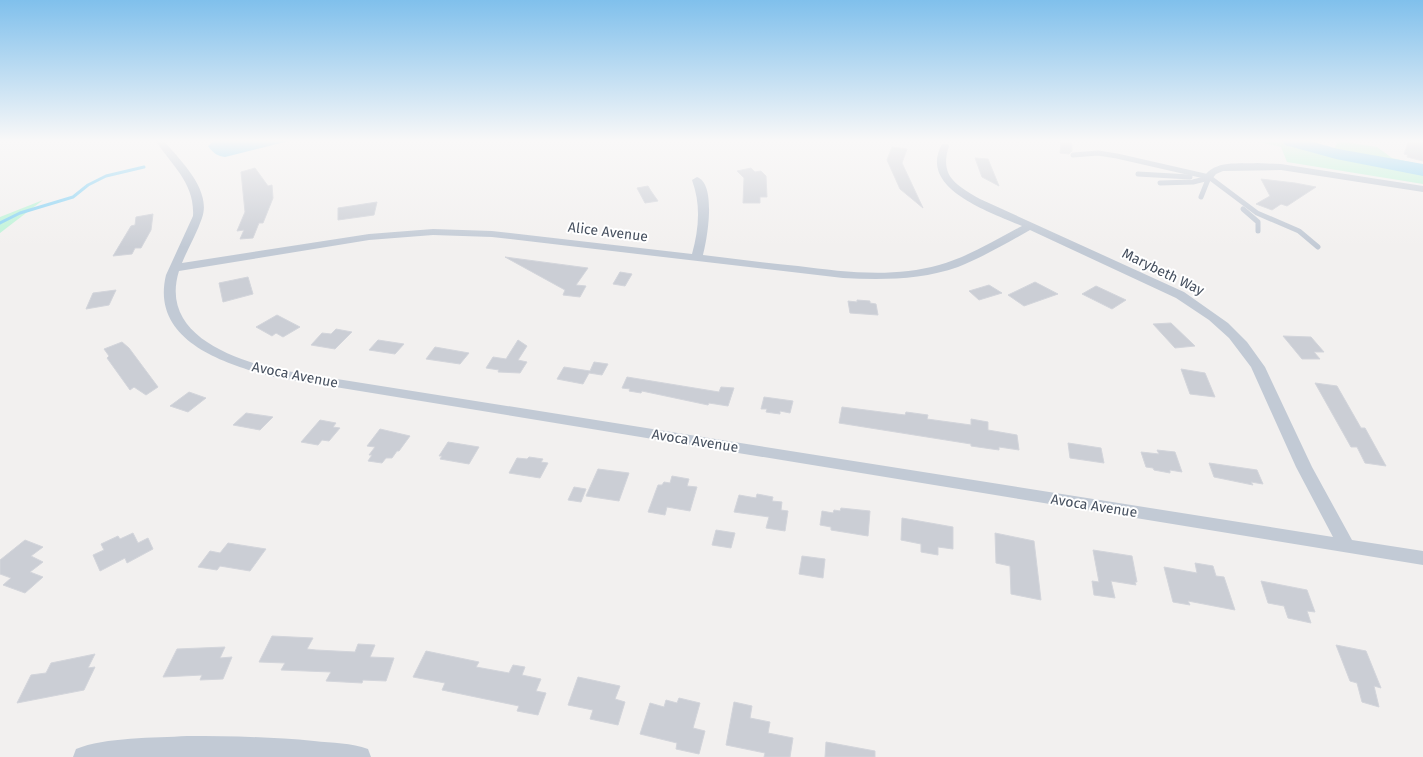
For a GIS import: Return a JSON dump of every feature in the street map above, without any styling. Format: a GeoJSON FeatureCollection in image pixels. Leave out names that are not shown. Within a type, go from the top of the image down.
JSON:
{"type":"FeatureCollection","features":[{"type":"Feature","properties":{"kind":"street","name":"Avoca Avenue"},"geometry":{"type":"LineString","coordinates":[[186,176],[193,185],[200,206],[198,216],[175,268],[170,284],[170,299],[176,316],[187,333],[203,346],[223,358],[274,373],[1423,558]]}},
{"type":"Feature","properties":{"kind":"street","name":"Marybeth Way"},"geometry":{"type":"LineString","coordinates":[[946,176],[952,184],[976,200],[1180,295],[1202,308],[1235,336],[1249,352],[1258,367],[1304,467],[1347,546]]}},
{"type":"Feature","properties":{"kind":"street"},"geometry":{"type":"LineString","coordinates":[[1341,176],[1423,189]]}},
{"type":"Feature","properties":{"kind":"street"},"geometry":{"type":"LineString","coordinates":[[697,180],[702,192],[705,214],[697,258]]}},
{"type":"Feature","properties":{"kind":"street","name":"Alice Avenue"},"geometry":{"type":"LineString","coordinates":[[175,268],[344,240],[402,233],[433,232],[492,234],[843,275],[892,276],[954,264],[1030,226]]}},
{"type":"Feature","properties":{"kind":"street"},"geometry":{"type":"LineString","coordinates":[[84,757],[174,748],[250,747],[360,757]]}},
{"type":"Feature","properties":{"kind":"lane"},"geometry":{"type":"LineString","coordinates":[[1193,176],[1209,177],[1258,222],[1258,231]]}},
{"type":"Feature","properties":{"kind":"lane"},"geometry":{"type":"LineString","coordinates":[[1206,176],[1256,213],[1299,231],[1318,247]]}},
{"type":"Feature","properties":{"kind":"lane"},"geometry":{"type":"LineString","coordinates":[[1160,183],[1193,182],[1209,177]]}},
{"type":"Feature","properties":{"kind":"lane"},"geometry":{"type":"LineString","coordinates":[[1200,197],[1206,188],[1209,177]]}},
{"type":"Feature","properties":{"kind":"green space"},"geometry":{"type":"Polygon","coordinates":[[[1376,176],[1423,176],[1423,184],[1376,176]]]}},
{"type":"Feature","properties":{"kind":"green space"},"geometry":{"type":"Polygon","coordinates":[[[43,200],[0,233],[0,217],[43,200]]]}},
{"type":"Feature","properties":{"kind":"building"},"geometry":{"type":"Polygon","coordinates":[[[241,176],[261,176],[268,186],[272,185],[273,198],[263,223],[259,223],[253,238],[240,239],[244,230],[237,231],[245,212],[241,176]]]}},
{"type":"Feature","properties":{"kind":"building"},"geometry":{"type":"Polygon","coordinates":[[[742,176],[766,176],[767,197],[760,197],[760,203],[743,203],[744,178],[742,176]]]}},
{"type":"Feature","properties":{"kind":"building"},"geometry":{"type":"Polygon","coordinates":[[[894,176],[908,176],[923,208],[900,189],[894,176]]]}},
{"type":"Feature","properties":{"kind":"building"},"geometry":{"type":"Polygon","coordinates":[[[995,176],[999,186],[982,177],[995,176]]]}},
{"type":"Feature","properties":{"kind":"building"},"geometry":{"type":"Polygon","coordinates":[[[1261,179],[1316,187],[1287,206],[1281,204],[1272,210],[1256,204],[1270,196],[1261,179]]]}},
{"type":"Feature","properties":{"kind":"building"},"geometry":{"type":"Polygon","coordinates":[[[648,186],[658,201],[645,203],[637,188],[648,186]]]}},
{"type":"Feature","properties":{"kind":"building"},"geometry":{"type":"Polygon","coordinates":[[[377,202],[374,215],[338,220],[338,208],[377,202]]]}},
{"type":"Feature","properties":{"kind":"building"},"geometry":{"type":"Polygon","coordinates":[[[153,214],[151,230],[141,248],[135,248],[132,254],[113,256],[131,226],[135,225],[136,217],[153,214]]]}},
{"type":"Feature","properties":{"kind":"building"},"geometry":{"type":"Polygon","coordinates":[[[505,257],[588,268],[576,285],[586,286],[580,297],[563,295],[565,290],[505,257]]]}},
{"type":"Feature","properties":{"kind":"building"},"geometry":{"type":"Polygon","coordinates":[[[620,272],[632,274],[625,286],[613,284],[620,272]]]}},
{"type":"Feature","properties":{"kind":"building"},"geometry":{"type":"Polygon","coordinates":[[[248,277],[253,294],[223,302],[219,283],[248,277]]]}},
{"type":"Feature","properties":{"kind":"building"},"geometry":{"type":"Polygon","coordinates":[[[1035,282],[1058,294],[1024,306],[1008,295],[1035,282]]]}},
{"type":"Feature","properties":{"kind":"building"},"geometry":{"type":"Polygon","coordinates":[[[989,285],[1002,293],[979,300],[969,291],[989,285]]]}},
{"type":"Feature","properties":{"kind":"building"},"geometry":{"type":"Polygon","coordinates":[[[1096,286],[1126,300],[1112,309],[1082,294],[1096,286]]]}},
{"type":"Feature","properties":{"kind":"building"},"geometry":{"type":"Polygon","coordinates":[[[116,290],[109,305],[86,309],[93,293],[116,290]]]}},
{"type":"Feature","properties":{"kind":"building"},"geometry":{"type":"Polygon","coordinates":[[[857,300],[870,301],[870,303],[876,304],[878,315],[850,313],[848,301],[857,302],[857,300]]]}},
{"type":"Feature","properties":{"kind":"building"},"geometry":{"type":"Polygon","coordinates":[[[277,315],[300,327],[283,337],[276,333],[272,336],[256,327],[277,315]]]}},
{"type":"Feature","properties":{"kind":"building"},"geometry":{"type":"Polygon","coordinates":[[[1171,323],[1195,346],[1175,348],[1153,324],[1171,323]]]}},
{"type":"Feature","properties":{"kind":"building"},"geometry":{"type":"Polygon","coordinates":[[[336,329],[352,332],[335,349],[311,345],[322,333],[331,334],[336,329]]]}},
{"type":"Feature","properties":{"kind":"building"},"geometry":{"type":"Polygon","coordinates":[[[1283,336],[1311,337],[1324,352],[1314,352],[1320,359],[1302,359],[1283,336]]]}},
{"type":"Feature","properties":{"kind":"building"},"geometry":{"type":"Polygon","coordinates":[[[378,340],[404,344],[395,354],[369,350],[378,340]]]}},
{"type":"Feature","properties":{"kind":"building"},"geometry":{"type":"Polygon","coordinates":[[[518,340],[527,346],[518,360],[527,362],[520,373],[498,372],[499,370],[486,368],[493,357],[506,359],[518,340]]]}},
{"type":"Feature","properties":{"kind":"building"},"geometry":{"type":"Polygon","coordinates":[[[122,342],[129,348],[158,387],[146,395],[134,387],[130,390],[107,358],[109,356],[104,349],[122,342]]]}},
{"type":"Feature","properties":{"kind":"building"},"geometry":{"type":"Polygon","coordinates":[[[435,347],[469,353],[460,364],[426,359],[435,347]]]}},
{"type":"Feature","properties":{"kind":"building"},"geometry":{"type":"Polygon","coordinates":[[[594,362],[608,364],[602,375],[589,373],[583,384],[557,379],[564,367],[590,371],[594,362]]]}},
{"type":"Feature","properties":{"kind":"building"},"geometry":{"type":"Polygon","coordinates":[[[1181,369],[1205,373],[1215,397],[1190,394],[1181,369]]]}},
{"type":"Feature","properties":{"kind":"building"},"geometry":{"type":"Polygon","coordinates":[[[627,377],[719,392],[721,387],[734,388],[728,406],[709,403],[708,405],[642,391],[641,393],[629,391],[630,389],[622,388],[627,377]]]}},
{"type":"Feature","properties":{"kind":"building"},"geometry":{"type":"Polygon","coordinates":[[[1315,383],[1337,386],[1361,428],[1365,428],[1386,466],[1365,463],[1357,447],[1351,447],[1315,383]]]}},
{"type":"Feature","properties":{"kind":"building"},"geometry":{"type":"Polygon","coordinates":[[[189,392],[206,398],[188,412],[170,406],[189,392]]]}},
{"type":"Feature","properties":{"kind":"building"},"geometry":{"type":"Polygon","coordinates":[[[764,397],[793,401],[790,413],[780,411],[780,414],[766,412],[767,409],[761,409],[764,397]]]}},
{"type":"Feature","properties":{"kind":"building"},"geometry":{"type":"Polygon","coordinates":[[[842,407],[905,415],[906,412],[928,415],[927,419],[971,425],[971,419],[988,422],[988,430],[1017,435],[1019,450],[999,447],[999,450],[971,446],[971,444],[839,423],[842,407]]]}},
{"type":"Feature","properties":{"kind":"building"},"geometry":{"type":"Polygon","coordinates":[[[246,413],[273,417],[260,430],[233,425],[246,413]]]}},
{"type":"Feature","properties":{"kind":"building"},"geometry":{"type":"Polygon","coordinates":[[[320,420],[336,423],[333,427],[340,428],[329,441],[322,440],[318,445],[301,442],[320,420]]]}},
{"type":"Feature","properties":{"kind":"building"},"geometry":{"type":"Polygon","coordinates":[[[380,429],[410,436],[392,458],[386,458],[382,463],[368,461],[372,455],[369,455],[375,447],[367,446],[380,429]]]}},
{"type":"Feature","properties":{"kind":"building"},"geometry":{"type":"Polygon","coordinates":[[[448,442],[479,447],[469,464],[440,459],[442,456],[439,456],[448,442]]]}},
{"type":"Feature","properties":{"kind":"building"},"geometry":{"type":"Polygon","coordinates":[[[1068,443],[1101,448],[1104,463],[1070,458],[1068,443]]]}},
{"type":"Feature","properties":{"kind":"building"},"geometry":{"type":"Polygon","coordinates":[[[1157,450],[1175,452],[1182,472],[1170,470],[1170,473],[1146,467],[1141,452],[1159,454],[1157,450]]]}},
{"type":"Feature","properties":{"kind":"building"},"geometry":{"type":"Polygon","coordinates":[[[529,457],[543,459],[541,462],[548,463],[540,478],[509,473],[517,458],[527,459],[529,457]]]}},
{"type":"Feature","properties":{"kind":"building"},"geometry":{"type":"Polygon","coordinates":[[[1209,463],[1257,470],[1263,484],[1251,482],[1253,485],[1214,477],[1209,463]]]}},
{"type":"Feature","properties":{"kind":"building"},"geometry":{"type":"Polygon","coordinates":[[[598,469],[629,473],[619,501],[586,496],[598,469]]]}},
{"type":"Feature","properties":{"kind":"building"},"geometry":{"type":"Polygon","coordinates":[[[672,476],[689,479],[687,486],[697,487],[690,511],[667,507],[665,515],[648,512],[658,485],[662,485],[664,482],[670,483],[672,476]]]}},
{"type":"Feature","properties":{"kind":"building"},"geometry":{"type":"Polygon","coordinates":[[[574,487],[586,489],[581,502],[568,500],[574,487]]]}},
{"type":"Feature","properties":{"kind":"building"},"geometry":{"type":"Polygon","coordinates":[[[757,494],[773,497],[772,501],[782,502],[781,510],[788,511],[785,531],[766,528],[769,517],[734,512],[739,495],[756,498],[757,494]]]}},
{"type":"Feature","properties":{"kind":"building"},"geometry":{"type":"Polygon","coordinates":[[[841,508],[870,511],[868,536],[831,530],[831,527],[820,525],[822,511],[833,513],[834,510],[840,511],[841,508]]]}},
{"type":"Feature","properties":{"kind":"building"},"geometry":{"type":"Polygon","coordinates":[[[902,518],[953,527],[953,549],[938,547],[938,555],[921,552],[921,544],[901,540],[902,518]]]}},
{"type":"Feature","properties":{"kind":"building"},"geometry":{"type":"Polygon","coordinates":[[[716,530],[735,533],[731,548],[712,545],[716,530]]]}},
{"type":"Feature","properties":{"kind":"building"},"geometry":{"type":"Polygon","coordinates":[[[133,533],[138,543],[148,538],[153,549],[127,563],[125,558],[100,571],[93,555],[104,550],[101,544],[118,536],[120,539],[133,533]]]}},
{"type":"Feature","properties":{"kind":"building"},"geometry":{"type":"Polygon","coordinates":[[[995,533],[1034,541],[1041,600],[1011,594],[1010,566],[996,563],[995,533]]]}},
{"type":"Feature","properties":{"kind":"building"},"geometry":{"type":"Polygon","coordinates":[[[25,540],[43,547],[31,556],[43,562],[30,572],[43,577],[25,593],[3,585],[11,578],[0,574],[0,560],[25,540]]]}},
{"type":"Feature","properties":{"kind":"building"},"geometry":{"type":"Polygon","coordinates":[[[228,543],[266,549],[250,571],[220,566],[217,570],[198,567],[210,551],[220,553],[228,543]]]}},
{"type":"Feature","properties":{"kind":"building"},"geometry":{"type":"Polygon","coordinates":[[[1093,550],[1132,556],[1136,585],[1111,581],[1115,598],[1094,595],[1092,581],[1099,582],[1093,550]]]}},
{"type":"Feature","properties":{"kind":"building"},"geometry":{"type":"Polygon","coordinates":[[[802,556],[825,559],[823,578],[799,574],[802,556]]]}},
{"type":"Feature","properties":{"kind":"building"},"geometry":{"type":"Polygon","coordinates":[[[1195,563],[1213,566],[1216,576],[1224,577],[1235,610],[1188,601],[1190,605],[1173,602],[1164,567],[1197,573],[1195,563]]]}},
{"type":"Feature","properties":{"kind":"building"},"geometry":{"type":"Polygon","coordinates":[[[1261,581],[1307,590],[1315,612],[1307,611],[1311,623],[1288,618],[1284,606],[1268,603],[1261,581]]]}},
{"type":"Feature","properties":{"kind":"building"},"geometry":{"type":"Polygon","coordinates":[[[272,636],[313,638],[307,649],[316,650],[355,652],[358,644],[375,645],[370,657],[394,658],[386,681],[363,680],[362,683],[326,681],[331,672],[281,670],[285,663],[259,662],[272,636]]]}},
{"type":"Feature","properties":{"kind":"building"},"geometry":{"type":"Polygon","coordinates":[[[1336,645],[1366,651],[1381,688],[1374,686],[1379,707],[1362,702],[1357,683],[1350,681],[1336,645]]]}},
{"type":"Feature","properties":{"kind":"building"},"geometry":{"type":"Polygon","coordinates":[[[225,647],[220,658],[232,657],[223,679],[200,680],[202,675],[163,677],[177,649],[225,647]]]}},
{"type":"Feature","properties":{"kind":"building"},"geometry":{"type":"Polygon","coordinates":[[[426,651],[479,662],[476,667],[509,673],[513,665],[525,667],[522,675],[541,679],[536,691],[546,693],[538,715],[517,711],[519,706],[442,690],[445,683],[413,677],[426,651]]]}},
{"type":"Feature","properties":{"kind":"building"},"geometry":{"type":"Polygon","coordinates":[[[95,654],[88,668],[95,667],[84,690],[17,703],[31,675],[46,673],[51,663],[95,654]]]}},
{"type":"Feature","properties":{"kind":"building"},"geometry":{"type":"Polygon","coordinates":[[[578,677],[620,686],[615,699],[625,702],[618,725],[590,719],[593,710],[568,705],[578,677]]]}},
{"type":"Feature","properties":{"kind":"building"},"geometry":{"type":"Polygon","coordinates":[[[679,698],[700,703],[693,728],[705,731],[699,754],[676,749],[677,743],[640,734],[650,703],[664,707],[666,700],[677,703],[679,698]]]}},
{"type":"Feature","properties":{"kind":"building"},"geometry":{"type":"Polygon","coordinates":[[[734,702],[752,706],[750,718],[770,722],[768,733],[793,738],[790,757],[764,757],[765,753],[726,745],[734,702]]]}},
{"type":"Feature","properties":{"kind":"building"},"geometry":{"type":"Polygon","coordinates":[[[826,742],[875,751],[875,757],[825,757],[826,742]]]}},
{"type":"Feature","properties":{"kind":"waterway"},"geometry":{"type":"LineString","coordinates":[[0,223],[20,213],[73,197],[88,185],[105,176]]}}]}
